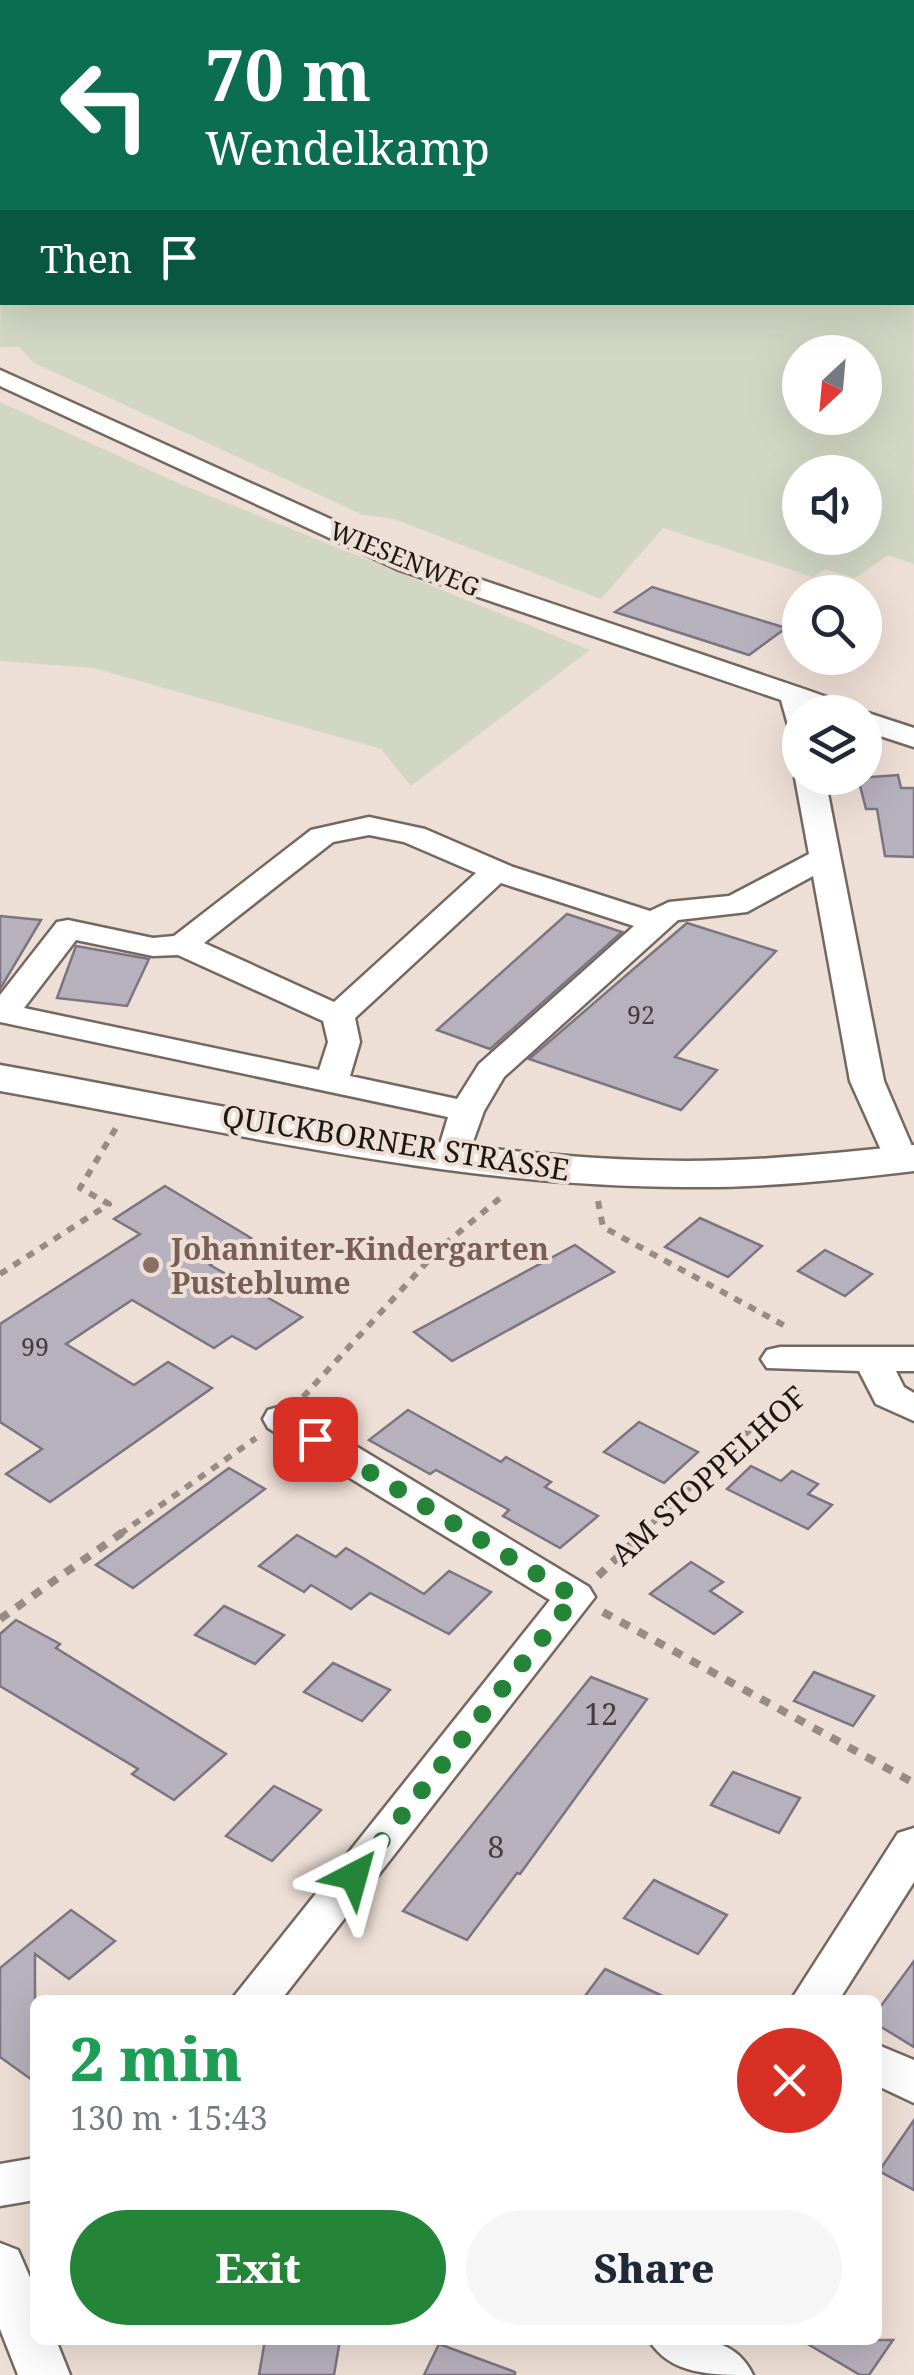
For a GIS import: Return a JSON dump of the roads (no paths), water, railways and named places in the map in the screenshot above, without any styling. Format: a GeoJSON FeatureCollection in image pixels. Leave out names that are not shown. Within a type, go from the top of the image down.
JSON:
{"type":"FeatureCollection","features":[{"type":"Feature","properties":{"kind":"main road","name":"QUICKBORNER STRASSE"},"geometry":{"type":"LineString","coordinates":[[0,1078],[453,1156],[592,1170],[755,1174],[907,1160]]}},
{"type":"Feature","properties":{"kind":"street","name":"WIESENWEG"},"geometry":{"type":"LineString","coordinates":[[0,377],[408,564],[794,695]]}},
{"type":"Feature","properties":{"kind":"street"},"geometry":{"type":"LineString","coordinates":[[882,726],[914,738]]}},
{"type":"Feature","properties":{"kind":"street"},"geometry":{"type":"LineString","coordinates":[[813,795],[867,1081],[907,1160]]}},
{"type":"Feature","properties":{"kind":"street"},"geometry":{"type":"LineString","coordinates":[[182,945],[322,836],[343,826],[389,829],[452,847],[496,871],[655,923]]}},
{"type":"Feature","properties":{"kind":"street"},"geometry":{"type":"LineString","coordinates":[[453,1156],[468,1111],[491,1071],[669,911],[736,905],[825,858]]}},
{"type":"Feature","properties":{"kind":"street"},"geometry":{"type":"LineString","coordinates":[[338,1016],[496,871]]}},
{"type":"Feature","properties":{"kind":"street"},"geometry":{"type":"LineString","coordinates":[[338,1016],[182,945],[153,947],[68,929],[4,1013],[468,1111]]}},
{"type":"Feature","properties":{"kind":"street"},"geometry":{"type":"LineString","coordinates":[[331,1082],[344,1042],[338,1016]]}},
{"type":"Feature","properties":{"kind":"street","name":"AM STOPPELHOF"},"geometry":{"type":"LineString","coordinates":[[780,1358],[914,1359]]}},
{"type":"Feature","properties":{"kind":"street"},"geometry":{"type":"LineString","coordinates":[[859,1358],[889,1395],[914,1410]]}},
{"type":"Feature","properties":{"kind":"street"},"geometry":{"type":"LineString","coordinates":[[258,1995],[575,1597],[282,1419]]}},
{"type":"Feature","properties":{"kind":"street"},"geometry":{"type":"LineString","coordinates":[[817,1995],[914,1846]]}},
{"type":"Feature","properties":{"kind":"street"},"geometry":{"type":"LineString","coordinates":[[882,2066],[914,2083]]}},
{"type":"Feature","properties":{"kind":"street"},"geometry":{"type":"LineString","coordinates":[[0,2185],[30,2180]]}},
{"type":"Feature","properties":{"kind":"street"},"geometry":{"type":"LineString","coordinates":[[0,2264],[30,2340]]}},
{"type":"Feature","properties":{"kind":"street"},"geometry":{"type":"LineString","coordinates":[[32,2345],[44,2375]]}},
{"type":"Feature","properties":{"kind":"street"},"geometry":{"type":"LineString","coordinates":[[683,2345],[728,2375]]}},
{"type":"Feature","properties":{"kind":"place","name":"Johanniter-Kindergarten Pusteblume"},"geometry":{"type":"Point","coordinates":[151,1265]}}]}
